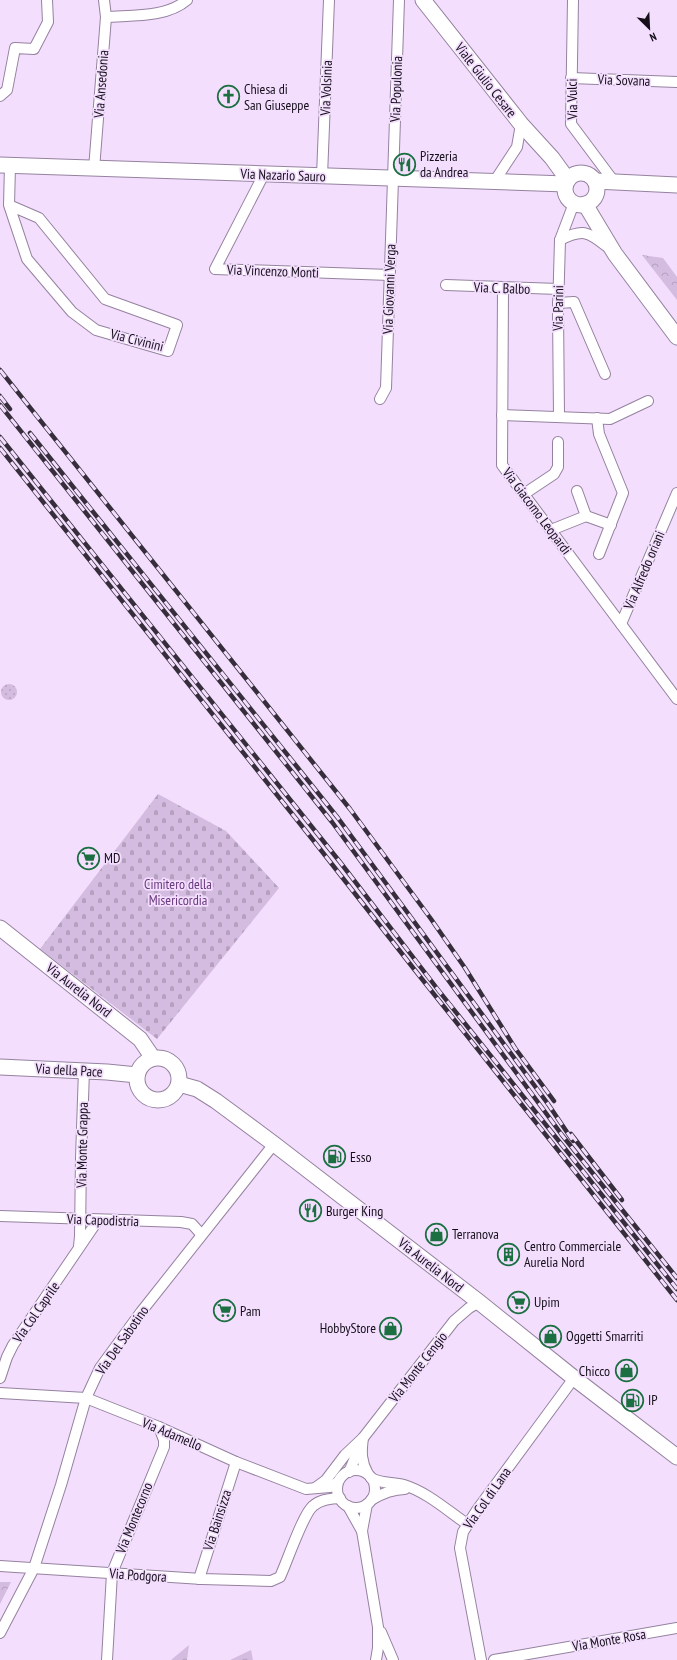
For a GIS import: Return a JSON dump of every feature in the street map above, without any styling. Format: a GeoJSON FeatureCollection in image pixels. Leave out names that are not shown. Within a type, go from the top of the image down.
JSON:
{"type":"FeatureCollection","features":[{"type":"Feature","properties":{"kind":"main road","name":"Viale Giulio Cesare"},"geometry":{"type":"LineString","coordinates":[[423,0],[521,124],[552,158],[567,182],[566,195],[580,204],[615,254]]}},
{"type":"Feature","properties":{"kind":"main road","name":"Viale Giulio Cesare"},"geometry":{"type":"LineString","coordinates":[[552,158],[563,161],[592,182]]}},
{"type":"Feature","properties":{"kind":"main road","name":"Via Nazario Sauro"},"geometry":{"type":"LineString","coordinates":[[5,165],[494,182],[567,182]]}},
{"type":"Feature","properties":{"kind":"main road"},"geometry":{"type":"LineString","coordinates":[[567,182],[574,175],[582,173],[592,182],[600,205],[602,220],[615,254],[677,337]]}},
{"type":"Feature","properties":{"kind":"main road"},"geometry":{"type":"LineString","coordinates":[[592,182],[677,185]]}},
{"type":"Feature","properties":{"kind":"main road"},"geometry":{"type":"LineString","coordinates":[[580,204],[593,199],[592,182]]}},
{"type":"Feature","properties":{"kind":"main road","name":"Via Aurelia Nord"},"geometry":{"type":"LineString","coordinates":[[0,928],[140,1039],[153,1058]]}},
{"type":"Feature","properties":{"kind":"main road"},"geometry":{"type":"LineString","coordinates":[[153,1058],[165,1058],[175,1066],[178,1072],[179,1084],[172,1095],[160,1100],[153,1100],[142,1093],[138,1088],[137,1075],[142,1064],[153,1058]]}},
{"type":"Feature","properties":{"kind":"main road","name":"Via della Pace"},"geometry":{"type":"LineString","coordinates":[[0,1067],[84,1070],[137,1075]]}},
{"type":"Feature","properties":{"kind":"main road","name":"Via Aurelia Nord"},"geometry":{"type":"LineString","coordinates":[[179,1084],[197,1089],[216,1101],[274,1144],[479,1302],[574,1378],[677,1456]]}},
{"type":"Feature","properties":{"kind":"street"},"geometry":{"type":"LineString","coordinates":[[0,96],[6,90],[15,48],[34,49],[48,22],[47,0]]}},
{"type":"Feature","properties":{"kind":"street","name":"Via Ansedonia"},"geometry":{"type":"LineString","coordinates":[[94,168],[106,17],[104,0]]}},
{"type":"Feature","properties":{"kind":"street"},"geometry":{"type":"LineString","coordinates":[[106,17],[167,11],[187,0]]}},
{"type":"Feature","properties":{"kind":"street","name":"Via Volsinia"},"geometry":{"type":"LineString","coordinates":[[322,176],[329,0]]}},
{"type":"Feature","properties":{"kind":"street","name":"Via Populonia"},"geometry":{"type":"LineString","coordinates":[[393,178],[399,0]]}},
{"type":"Feature","properties":{"kind":"street","name":"Via Vulci"},"geometry":{"type":"LineString","coordinates":[[574,0],[571,124],[615,183]]}},
{"type":"Feature","properties":{"kind":"street","name":"Via Sovana"},"geometry":{"type":"LineString","coordinates":[[571,78],[677,82]]}},
{"type":"Feature","properties":{"kind":"street"},"geometry":{"type":"LineString","coordinates":[[494,182],[517,147],[521,124]]}},
{"type":"Feature","properties":{"kind":"street","name":"Via Civinini"},"geometry":{"type":"LineString","coordinates":[[5,165],[9,205],[27,259],[72,312],[96,330],[168,351],[177,325],[105,299],[39,218],[9,205]]}},
{"type":"Feature","properties":{"kind":"street","name":"Via Vincenzo Monti"},"geometry":{"type":"LineString","coordinates":[[264,174],[215,269],[390,275]]}},
{"type":"Feature","properties":{"kind":"street","name":"Via Giovanni Verga"},"geometry":{"type":"LineString","coordinates":[[380,399],[386,388],[393,178]]}},
{"type":"Feature","properties":{"kind":"street","name":"Via Parini"},"geometry":{"type":"LineString","coordinates":[[559,416],[558,303],[560,240],[580,204]]}},
{"type":"Feature","properties":{"kind":"street"},"geometry":{"type":"LineString","coordinates":[[560,240],[578,233],[587,233],[593,235],[615,254]]}},
{"type":"Feature","properties":{"kind":"street","name":"Via C. Balbo"},"geometry":{"type":"LineString","coordinates":[[446,285],[559,289]]}},
{"type":"Feature","properties":{"kind":"street","name":"Via Giacomo Leopardi"},"geometry":{"type":"LineString","coordinates":[[503,288],[502,465],[677,699]]}},
{"type":"Feature","properties":{"kind":"street"},"geometry":{"type":"LineString","coordinates":[[558,303],[574,302],[605,374]]}},
{"type":"Feature","properties":{"kind":"street"},"geometry":{"type":"LineString","coordinates":[[502,415],[610,419],[648,401]]}},
{"type":"Feature","properties":{"kind":"street"},"geometry":{"type":"LineString","coordinates":[[597,418],[599,434],[623,493],[599,554]]}},
{"type":"Feature","properties":{"kind":"street"},"geometry":{"type":"LineString","coordinates":[[524,494],[554,474],[558,467],[558,442]]}},
{"type":"Feature","properties":{"kind":"street"},"geometry":{"type":"LineString","coordinates":[[576,491],[586,516]]}},
{"type":"Feature","properties":{"kind":"street","name":"Via Alfredo oriani"},"geometry":{"type":"LineString","coordinates":[[621,624],[677,493]]}},
{"type":"Feature","properties":{"kind":"street"},"geometry":{"type":"LineString","coordinates":[[551,530],[586,516],[611,525]]}},
{"type":"Feature","properties":{"kind":"street","name":"Via Monte Grappa"},"geometry":{"type":"LineString","coordinates":[[81,1219],[80,1158],[84,1070]]}},
{"type":"Feature","properties":{"kind":"street","name":"Via Del Sabotino"},"geometry":{"type":"LineString","coordinates":[[0,1633],[34,1568],[61,1485],[86,1398],[100,1368],[109,1354],[201,1234],[274,1144]]}},
{"type":"Feature","properties":{"kind":"street","name":"Via Capodistria"},"geometry":{"type":"LineString","coordinates":[[0,1216],[181,1222],[192,1224],[201,1234]]}},
{"type":"Feature","properties":{"kind":"street","name":"Via Col Caprile"},"geometry":{"type":"LineString","coordinates":[[78,1250],[81,1219]]}},
{"type":"Feature","properties":{"kind":"street","name":"Via Col Caprile"},"geometry":{"type":"LineString","coordinates":[[0,1378],[13,1345],[98,1220]]}},
{"type":"Feature","properties":{"kind":"street","name":"Via Monte Cengio"},"geometry":{"type":"LineString","coordinates":[[309,1489],[322,1484],[345,1455],[363,1438],[454,1321],[469,1308],[479,1302]]}},
{"type":"Feature","properties":{"kind":"street","name":"Via Col di Lana"},"geometry":{"type":"LineString","coordinates":[[481,1660],[460,1548],[464,1532],[467,1524],[574,1378]]}},
{"type":"Feature","properties":{"kind":"street","name":"Via Adamello"},"geometry":{"type":"LineString","coordinates":[[0,1393],[86,1398],[159,1427],[236,1462],[309,1489]]}},
{"type":"Feature","properties":{"kind":"street","name":"Via Montecorno"},"geometry":{"type":"LineString","coordinates":[[107,1660],[112,1573],[164,1446],[164,1440],[159,1427]]}},
{"type":"Feature","properties":{"kind":"street"},"geometry":{"type":"LineString","coordinates":[[362,1531],[369,1502],[375,1489],[364,1468],[360,1454],[363,1438]]}},
{"type":"Feature","properties":{"kind":"street","name":"Via Monte Cengio"},"geometry":{"type":"LineString","coordinates":[[349,1472],[363,1438]]}},
{"type":"Feature","properties":{"kind":"street","name":"Via Bainsizza"},"geometry":{"type":"LineString","coordinates":[[199,1579],[236,1462]]}},
{"type":"Feature","properties":{"kind":"street"},"geometry":{"type":"LineString","coordinates":[[308,1510],[311,1501],[309,1489],[330,1487],[349,1472],[359,1470],[384,1484],[404,1486],[413,1490],[435,1502],[467,1524]]}},
{"type":"Feature","properties":{"kind":"street"},"geometry":{"type":"LineString","coordinates":[[338,1482],[337,1490],[340,1498],[348,1506],[362,1531],[378,1627],[378,1648],[376,1660]]}},
{"type":"Feature","properties":{"kind":"street"},"geometry":{"type":"LineString","coordinates":[[348,1506],[358,1507],[379,1495],[398,1489],[413,1490]]}},
{"type":"Feature","properties":{"kind":"street"},"geometry":{"type":"LineString","coordinates":[[308,1510],[318,1502],[326,1499],[340,1498]]}},
{"type":"Feature","properties":{"kind":"street","name":"Via Podgora"},"geometry":{"type":"LineString","coordinates":[[0,1566],[266,1582],[276,1580],[284,1568],[308,1510]]}},
{"type":"Feature","properties":{"kind":"street"},"geometry":{"type":"LineString","coordinates":[[378,1627],[394,1660]]}},
{"type":"Feature","properties":{"kind":"street","name":"Via Monte Rosa"},"geometry":{"type":"LineString","coordinates":[[494,1660],[677,1628]]}},
{"type":"Feature","properties":{"kind":"green space"},"geometry":{"type":"Polygon","coordinates":[[[642,255],[663,258],[677,277],[677,300],[642,255]]]}},
{"type":"Feature","properties":{"kind":"green space"},"geometry":{"type":"Polygon","coordinates":[[[6,684],[12,684],[17,689],[15,698],[12,700],[6,700],[1,695],[1,689],[6,684]]]}},
{"type":"Feature","properties":{"kind":"green space","name":"Cimitero della Misericordia"},"geometry":{"type":"Polygon","coordinates":[[[158,794],[226,831],[279,888],[157,1039],[40,949],[158,794]]]}},
{"type":"Feature","properties":{"kind":"green space"},"geometry":{"type":"Polygon","coordinates":[[[0,1582],[11,1582],[0,1604],[0,1582]]]}},
{"type":"Feature","properties":{"kind":"green space"},"geometry":{"type":"Polygon","coordinates":[[[189,1645],[187,1660],[171,1660],[189,1645]]]}},
{"type":"Feature","properties":{"kind":"green space"},"geometry":{"type":"Polygon","coordinates":[[[251,1650],[253,1660],[230,1660],[251,1650]]]}},
{"type":"Feature","properties":{"kind":"railway"},"geometry":{"type":"LineString","coordinates":[[0,370],[350,809],[431,919],[465,968],[515,1048],[554,1101]]}},
{"type":"Feature","properties":{"kind":"railway"},"geometry":{"type":"LineString","coordinates":[[0,396],[10,409]]}},
{"type":"Feature","properties":{"kind":"railway"},"geometry":{"type":"LineString","coordinates":[[0,405],[332,822],[562,1135],[677,1278]]}},
{"type":"Feature","properties":{"kind":"railway"},"geometry":{"type":"LineString","coordinates":[[30,433],[338,818],[548,1104],[573,1141]]}},
{"type":"Feature","properties":{"kind":"railway"},"geometry":{"type":"LineString","coordinates":[[0,437],[340,862],[439,991],[677,1289]]}},
{"type":"Feature","properties":{"kind":"railway"},"geometry":{"type":"LineString","coordinates":[[0,448],[677,1300]]}},
{"type":"Feature","properties":{"kind":"railway"},"geometry":{"type":"LineString","coordinates":[[571,1134],[622,1200]]}},
{"type":"Feature","properties":{"kind":"place","name":"Chiesa di San Giuseppe"},"geometry":{"type":"Point","coordinates":[229,97]}},
{"type":"Feature","properties":{"kind":"place","name":"Pizzeria da Andrea"},"geometry":{"type":"Point","coordinates":[404,164]}},
{"type":"Feature","properties":{"kind":"place","name":"MD"},"geometry":{"type":"Point","coordinates":[89,858]}},
{"type":"Feature","properties":{"kind":"place","name":"Esso"},"geometry":{"type":"Point","coordinates":[335,1157]}},
{"type":"Feature","properties":{"kind":"place","name":"Burger King"},"geometry":{"type":"Point","coordinates":[311,1211]}},
{"type":"Feature","properties":{"kind":"place","name":"Terranova"},"geometry":{"type":"Point","coordinates":[436,1234]}},
{"type":"Feature","properties":{"kind":"place","name":"Centro Commerciale Aurelia Nord"},"geometry":{"type":"Point","coordinates":[508,1254]}},
{"type":"Feature","properties":{"kind":"place","name":"Upim"},"geometry":{"type":"Point","coordinates":[518,1302]}},
{"type":"Feature","properties":{"kind":"place","name":"Pam"},"geometry":{"type":"Point","coordinates":[224,1311]}},
{"type":"Feature","properties":{"kind":"place","name":"HobbyStore"},"geometry":{"type":"Point","coordinates":[391,1328]}},
{"type":"Feature","properties":{"kind":"place","name":"Oggetti Smarriti"},"geometry":{"type":"Point","coordinates":[551,1336]}},
{"type":"Feature","properties":{"kind":"place","name":"Chicco"},"geometry":{"type":"Point","coordinates":[626,1371]}},
{"type":"Feature","properties":{"kind":"place","name":"IP"},"geometry":{"type":"Point","coordinates":[633,1400]}}]}
